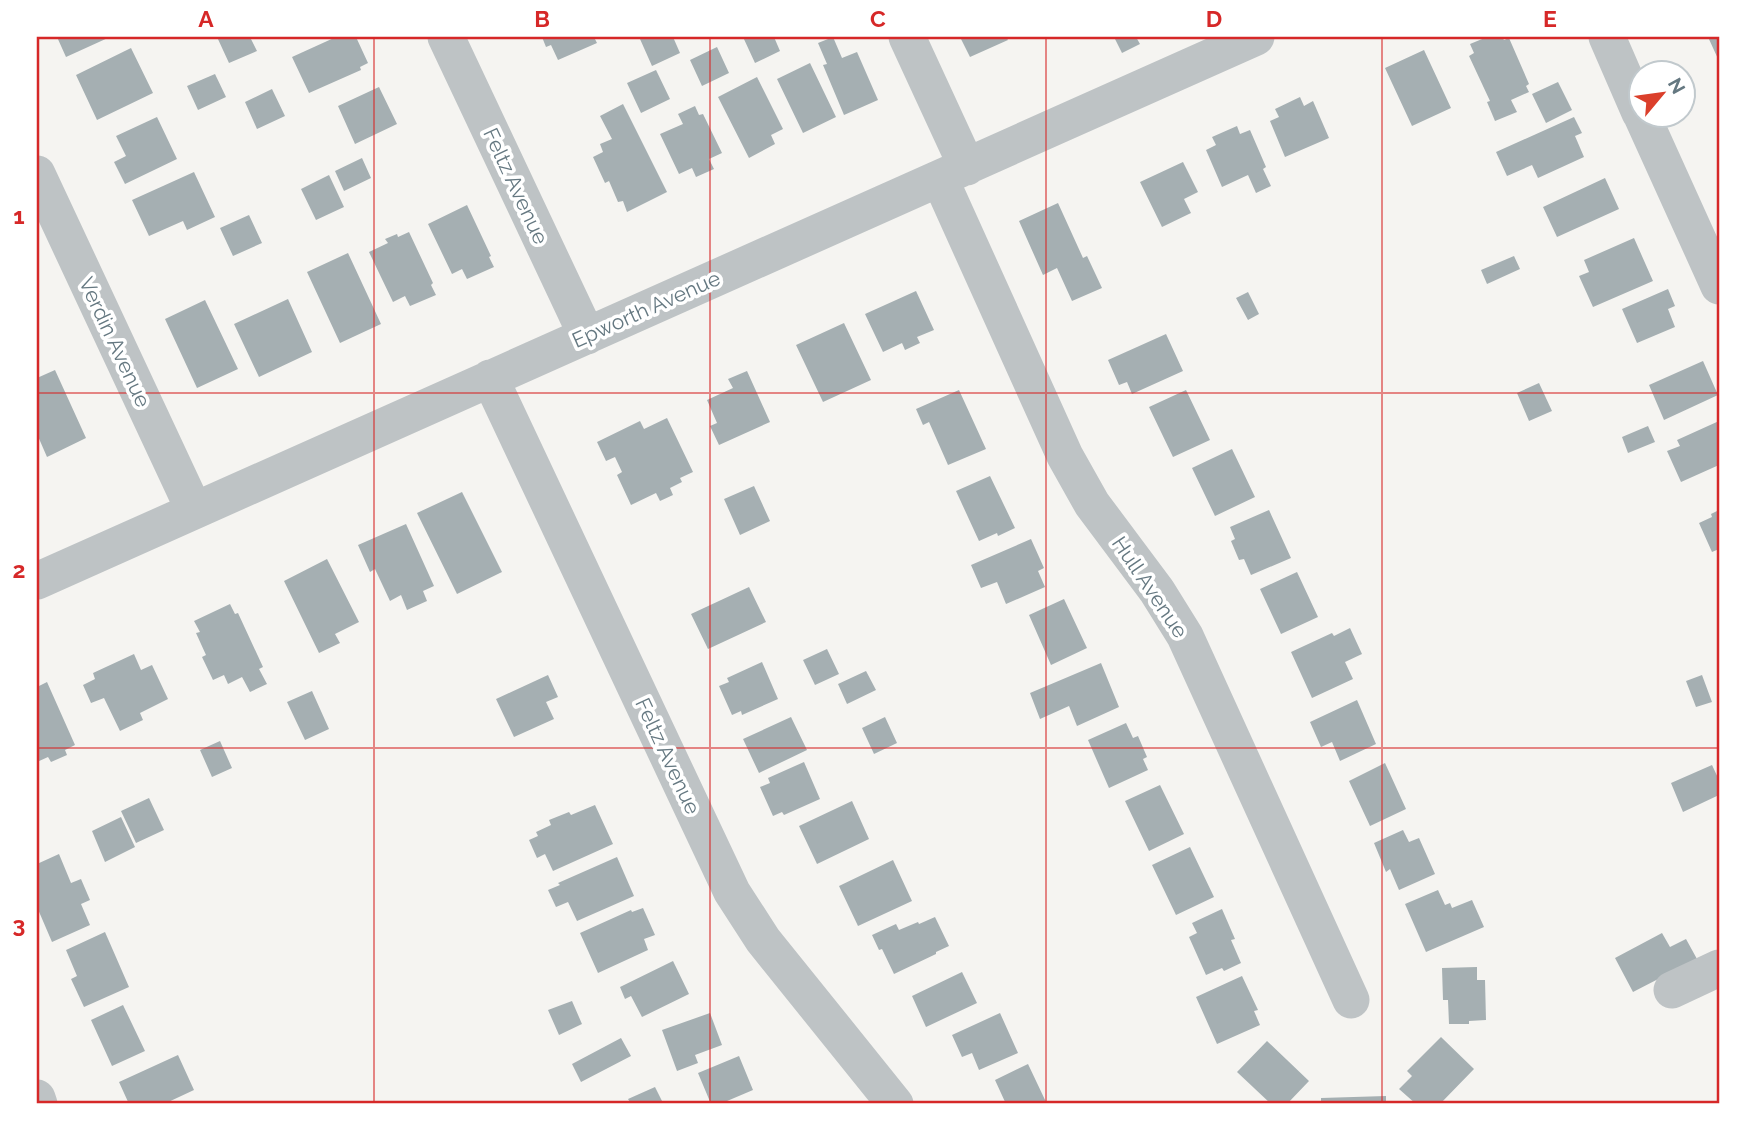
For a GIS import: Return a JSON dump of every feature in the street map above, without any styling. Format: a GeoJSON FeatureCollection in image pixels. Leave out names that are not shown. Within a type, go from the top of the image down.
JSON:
{"type":"FeatureCollection","features":[{"type":"Feature","properties":{"kind":"street","name":"Feltz Avenue"},"geometry":{"type":"LineString","coordinates":[[446,37],[587,336]]}},
{"type":"Feature","properties":{"kind":"street","name":"Hull Avenue"},"geometry":{"type":"LineString","coordinates":[[907,37],[954,173],[1065,456],[1093,504],[1157,591],[1185,636],[1351,1000]]}},
{"type":"Feature","properties":{"kind":"street","name":"Epworth Avenue"},"geometry":{"type":"LineString","coordinates":[[37,581],[1256,37]]}},
{"type":"Feature","properties":{"kind":"street"},"geometry":{"type":"LineString","coordinates":[[1607,37],[1626,80]]}},
{"type":"Feature","properties":{"kind":"street"},"geometry":{"type":"LineString","coordinates":[[1648,130],[1719,286]]}},
{"type":"Feature","properties":{"kind":"street","name":"Verdin Avenue"},"geometry":{"type":"LineString","coordinates":[[37,174],[194,509]]}},
{"type":"Feature","properties":{"kind":"street","name":"Feltz Avenue"},"geometry":{"type":"LineString","coordinates":[[490,378],[732,892],[763,940],[895,1104]]}},
{"type":"Feature","properties":{"kind":"street"},"geometry":{"type":"LineString","coordinates":[[1672,990],[1719,968]]}},
{"type":"Feature","properties":{"kind":"street"},"geometry":{"type":"LineString","coordinates":[[37,1098],[39,1104]]}},
{"type":"Feature","properties":{"kind":"building"},"geometry":{"type":"Polygon","coordinates":[[[57,37],[110,37],[66,57],[57,37]]]}},
{"type":"Feature","properties":{"kind":"building"},"geometry":{"type":"Polygon","coordinates":[[[217,37],[250,37],[257,51],[229,63],[217,37]]]}},
{"type":"Feature","properties":{"kind":"building"},"geometry":{"type":"Polygon","coordinates":[[[336,37],[356,37],[368,63],[360,67],[361,70],[309,93],[292,57],[336,37]]]}},
{"type":"Feature","properties":{"kind":"building"},"geometry":{"type":"Polygon","coordinates":[[[542,37],[594,37],[597,43],[558,60],[551,45],[546,47],[542,37]]]}},
{"type":"Feature","properties":{"kind":"building"},"geometry":{"type":"Polygon","coordinates":[[[673,37],[680,53],[652,66],[640,39],[673,37]]]}},
{"type":"Feature","properties":{"kind":"building"},"geometry":{"type":"Polygon","coordinates":[[[743,37],[774,37],[780,51],[755,63],[743,37]]]}},
{"type":"Feature","properties":{"kind":"building"},"geometry":{"type":"Polygon","coordinates":[[[833,37],[842,58],[857,52],[878,100],[844,115],[823,65],[827,64],[818,43],[833,37]]]}},
{"type":"Feature","properties":{"kind":"building"},"geometry":{"type":"Polygon","coordinates":[[[960,37],[1006,37],[1008,40],[970,57],[960,37]]]}},
{"type":"Feature","properties":{"kind":"building"},"geometry":{"type":"Polygon","coordinates":[[[1114,37],[1136,37],[1140,44],[1122,53],[1114,37]]]}},
{"type":"Feature","properties":{"kind":"building"},"geometry":{"type":"Polygon","coordinates":[[[1487,37],[1502,37],[1504,40],[1509,38],[1529,84],[1526,86],[1529,92],[1511,100],[1517,112],[1495,121],[1487,102],[1490,101],[1469,56],[1474,53],[1470,44],[1487,37]]]}},
{"type":"Feature","properties":{"kind":"building"},"geometry":{"type":"Polygon","coordinates":[[[1708,37],[1719,37],[1719,61],[1708,37]]]}},
{"type":"Feature","properties":{"kind":"building"},"geometry":{"type":"Polygon","coordinates":[[[717,47],[729,73],[702,86],[690,60],[717,47]]]}},
{"type":"Feature","properties":{"kind":"building"},"geometry":{"type":"Polygon","coordinates":[[[131,48],[153,93],[97,120],[76,75],[131,48]]]}},
{"type":"Feature","properties":{"kind":"building"},"geometry":{"type":"Polygon","coordinates":[[[1424,50],[1451,108],[1412,126],[1385,68],[1424,50]]]}},
{"type":"Feature","properties":{"kind":"building"},"geometry":{"type":"Polygon","coordinates":[[[810,63],[836,117],[803,133],[777,79],[810,63]]]}},
{"type":"Feature","properties":{"kind":"building"},"geometry":{"type":"Polygon","coordinates":[[[656,70],[670,99],[641,113],[627,83],[656,70]]]}},
{"type":"Feature","properties":{"kind":"building"},"geometry":{"type":"Polygon","coordinates":[[[215,74],[226,97],[198,110],[187,86],[215,74]]]}},
{"type":"Feature","properties":{"kind":"building"},"geometry":{"type":"Polygon","coordinates":[[[757,77],[783,129],[771,135],[775,144],[749,158],[718,97],[757,77]]]}},
{"type":"Feature","properties":{"kind":"building"},"geometry":{"type":"Polygon","coordinates":[[[1558,82],[1572,110],[1546,123],[1532,94],[1558,82]]]}},
{"type":"Feature","properties":{"kind":"building"},"geometry":{"type":"Polygon","coordinates":[[[379,87],[397,124],[355,144],[338,106],[379,87]]]}},
{"type":"Feature","properties":{"kind":"building"},"geometry":{"type":"Polygon","coordinates":[[[272,89],[285,116],[257,129],[245,102],[272,89]]]}},
{"type":"Feature","properties":{"kind":"building"},"geometry":{"type":"Polygon","coordinates":[[[1300,97],[1304,106],[1313,101],[1329,138],[1285,157],[1270,121],[1279,117],[1275,109],[1300,97]]]}},
{"type":"Feature","properties":{"kind":"building"},"geometry":{"type":"Polygon","coordinates":[[[623,104],[667,192],[627,212],[623,201],[618,202],[609,181],[605,183],[593,157],[603,152],[600,144],[612,139],[600,116],[623,104]]]}},
{"type":"Feature","properties":{"kind":"building"},"geometry":{"type":"Polygon","coordinates":[[[695,106],[699,115],[703,114],[722,153],[709,159],[714,169],[696,177],[692,168],[679,174],[660,134],[683,124],[678,114],[695,106]]]}},
{"type":"Feature","properties":{"kind":"building"},"geometry":{"type":"Polygon","coordinates":[[[157,117],[177,159],[125,184],[114,162],[126,156],[116,136],[157,117]]]}},
{"type":"Feature","properties":{"kind":"building"},"geometry":{"type":"Polygon","coordinates":[[[1574,117],[1582,133],[1575,136],[1584,157],[1538,178],[1532,165],[1507,176],[1496,152],[1574,117]]]}},
{"type":"Feature","properties":{"kind":"building"},"geometry":{"type":"Polygon","coordinates":[[[1237,126],[1240,134],[1250,130],[1266,167],[1263,169],[1271,186],[1256,193],[1248,175],[1222,187],[1206,150],[1216,145],[1212,137],[1237,126]]]}},
{"type":"Feature","properties":{"kind":"building"},"geometry":{"type":"Polygon","coordinates":[[[362,158],[371,178],[344,191],[335,171],[362,158]]]}},
{"type":"Feature","properties":{"kind":"building"},"geometry":{"type":"Polygon","coordinates":[[[1183,162],[1198,192],[1184,199],[1191,213],[1162,227],[1140,182],[1183,162]]]}},
{"type":"Feature","properties":{"kind":"building"},"geometry":{"type":"Polygon","coordinates":[[[194,172],[215,217],[187,230],[183,221],[149,236],[132,200],[194,172]]]}},
{"type":"Feature","properties":{"kind":"building"},"geometry":{"type":"Polygon","coordinates":[[[329,175],[344,207],[316,220],[301,189],[329,175]]]}},
{"type":"Feature","properties":{"kind":"building"},"geometry":{"type":"Polygon","coordinates":[[[1605,178],[1619,209],[1557,237],[1543,207],[1605,178]]]}},
{"type":"Feature","properties":{"kind":"building"},"geometry":{"type":"Polygon","coordinates":[[[1058,203],[1083,258],[1087,256],[1102,288],[1072,301],[1057,268],[1043,275],[1019,221],[1058,203]]]}},
{"type":"Feature","properties":{"kind":"building"},"geometry":{"type":"Polygon","coordinates":[[[467,205],[494,267],[467,279],[462,269],[452,274],[428,224],[467,205]]]}},
{"type":"Feature","properties":{"kind":"building"},"geometry":{"type":"Polygon","coordinates":[[[249,215],[262,243],[233,256],[220,228],[249,215]]]}},
{"type":"Feature","properties":{"kind":"building"},"geometry":{"type":"Polygon","coordinates":[[[409,232],[436,295],[410,306],[405,296],[393,302],[369,252],[388,243],[385,239],[409,232]]]}},
{"type":"Feature","properties":{"kind":"building"},"geometry":{"type":"Polygon","coordinates":[[[1634,238],[1653,281],[1593,307],[1579,276],[1589,272],[1584,260],[1634,238]]]}},
{"type":"Feature","properties":{"kind":"building"},"geometry":{"type":"Polygon","coordinates":[[[348,253],[381,324],[340,343],[307,272],[348,253]]]}},
{"type":"Feature","properties":{"kind":"building"},"geometry":{"type":"Polygon","coordinates":[[[1514,256],[1520,269],[1487,284],[1481,270],[1514,256]]]}},
{"type":"Feature","properties":{"kind":"building"},"geometry":{"type":"Polygon","coordinates":[[[1668,289],[1675,306],[1668,309],[1675,327],[1637,343],[1622,309],[1668,289]]]}},
{"type":"Feature","properties":{"kind":"building"},"geometry":{"type":"Polygon","coordinates":[[[916,291],[934,330],[917,337],[920,343],[905,350],[902,343],[883,352],[865,314],[916,291]]]}},
{"type":"Feature","properties":{"kind":"building"},"geometry":{"type":"Polygon","coordinates":[[[1248,292],[1259,314],[1248,320],[1236,298],[1248,292]]]}},
{"type":"Feature","properties":{"kind":"building"},"geometry":{"type":"Polygon","coordinates":[[[288,299],[312,352],[259,377],[234,324],[288,299]]]}},
{"type":"Feature","properties":{"kind":"building"},"geometry":{"type":"Polygon","coordinates":[[[205,300],[238,369],[197,388],[165,319],[205,300]]]}},
{"type":"Feature","properties":{"kind":"building"},"geometry":{"type":"Polygon","coordinates":[[[844,323],[871,380],[823,402],[796,345],[844,323]]]}},
{"type":"Feature","properties":{"kind":"building"},"geometry":{"type":"Polygon","coordinates":[[[1166,334],[1183,371],[1132,394],[1127,382],[1119,385],[1108,360],[1166,334]]]}},
{"type":"Feature","properties":{"kind":"building"},"geometry":{"type":"Polygon","coordinates":[[[1703,361],[1718,395],[1664,420],[1649,385],[1703,361]]]}},
{"type":"Feature","properties":{"kind":"building"},"geometry":{"type":"Polygon","coordinates":[[[55,370],[86,438],[47,457],[37,434],[37,378],[55,370]]]}},
{"type":"Feature","properties":{"kind":"building"},"geometry":{"type":"Polygon","coordinates":[[[747,371],[770,422],[719,445],[710,426],[717,423],[707,400],[733,388],[728,379],[747,371]]]}},
{"type":"Feature","properties":{"kind":"building"},"geometry":{"type":"Polygon","coordinates":[[[1539,383],[1552,411],[1529,421],[1517,393],[1539,383]]]}},
{"type":"Feature","properties":{"kind":"building"},"geometry":{"type":"Polygon","coordinates":[[[959,390],[986,449],[948,465],[929,422],[923,425],[916,409],[959,390]]]}},
{"type":"Feature","properties":{"kind":"building"},"geometry":{"type":"Polygon","coordinates":[[[1186,390],[1210,440],[1173,457],[1149,407],[1186,390]]]}},
{"type":"Feature","properties":{"kind":"building"},"geometry":{"type":"Polygon","coordinates":[[[667,418],[693,472],[680,478],[682,482],[670,488],[673,495],[660,501],[656,493],[631,505],[617,475],[622,472],[615,457],[606,461],[597,442],[640,421],[644,429],[667,418]]]}},
{"type":"Feature","properties":{"kind":"building"},"geometry":{"type":"Polygon","coordinates":[[[1719,421],[1719,465],[1681,482],[1667,451],[1680,446],[1677,440],[1719,421]]]}},
{"type":"Feature","properties":{"kind":"building"},"geometry":{"type":"Polygon","coordinates":[[[1648,426],[1655,442],[1628,453],[1622,437],[1648,426]]]}},
{"type":"Feature","properties":{"kind":"building"},"geometry":{"type":"Polygon","coordinates":[[[1232,449],[1255,497],[1215,516],[1192,468],[1232,449]]]}},
{"type":"Feature","properties":{"kind":"building"},"geometry":{"type":"Polygon","coordinates":[[[990,476],[1015,528],[979,541],[956,491],[990,476]]]}},
{"type":"Feature","properties":{"kind":"building"},"geometry":{"type":"Polygon","coordinates":[[[754,486],[770,521],[740,535],[724,499],[754,486]]]}},
{"type":"Feature","properties":{"kind":"building"},"geometry":{"type":"Polygon","coordinates":[[[462,492],[502,572],[457,594],[417,513],[462,492]]]}},
{"type":"Feature","properties":{"kind":"building"},"geometry":{"type":"Polygon","coordinates":[[[1269,510],[1291,558],[1251,575],[1244,559],[1239,560],[1231,541],[1235,539],[1230,527],[1269,510]]]}},
{"type":"Feature","properties":{"kind":"building"},"geometry":{"type":"Polygon","coordinates":[[[1719,510],[1719,549],[1712,552],[1699,523],[1719,510]]]}},
{"type":"Feature","properties":{"kind":"building"},"geometry":{"type":"Polygon","coordinates":[[[406,524],[434,586],[423,591],[427,601],[407,610],[401,595],[390,601],[375,569],[370,572],[358,545],[406,524]]]}},
{"type":"Feature","properties":{"kind":"building"},"geometry":{"type":"Polygon","coordinates":[[[1031,539],[1044,568],[1038,571],[1045,587],[1006,604],[997,582],[981,588],[971,565],[1031,539]]]}},
{"type":"Feature","properties":{"kind":"building"},"geometry":{"type":"Polygon","coordinates":[[[327,559],[359,622],[335,634],[340,643],[319,653],[284,581],[327,559]]]}},
{"type":"Feature","properties":{"kind":"building"},"geometry":{"type":"Polygon","coordinates":[[[1297,572],[1318,617],[1281,634],[1260,589],[1297,572]]]}},
{"type":"Feature","properties":{"kind":"building"},"geometry":{"type":"Polygon","coordinates":[[[749,587],[766,622],[708,649],[691,614],[749,587]]]}},
{"type":"Feature","properties":{"kind":"building"},"geometry":{"type":"Polygon","coordinates":[[[1064,599],[1087,648],[1051,665],[1029,615],[1064,599]]]}},
{"type":"Feature","properties":{"kind":"building"},"geometry":{"type":"Polygon","coordinates":[[[230,604],[235,614],[238,613],[263,667],[259,669],[267,684],[250,692],[242,677],[228,684],[224,675],[213,680],[202,657],[206,655],[196,633],[200,632],[194,621],[230,604]]]}},
{"type":"Feature","properties":{"kind":"building"},"geometry":{"type":"Polygon","coordinates":[[[1350,628],[1362,654],[1345,662],[1353,679],[1312,698],[1291,652],[1332,633],[1334,636],[1350,628]]]}},
{"type":"Feature","properties":{"kind":"building"},"geometry":{"type":"Polygon","coordinates":[[[827,649],[839,674],[815,685],[803,660],[827,649]]]}},
{"type":"Feature","properties":{"kind":"building"},"geometry":{"type":"Polygon","coordinates":[[[134,654],[141,670],[152,665],[168,699],[140,713],[143,720],[120,731],[104,698],[91,703],[83,685],[95,679],[93,673],[134,654]]]}},
{"type":"Feature","properties":{"kind":"building"},"geometry":{"type":"Polygon","coordinates":[[[762,662],[778,699],[742,715],[741,711],[732,715],[719,686],[729,682],[727,678],[762,662]]]}},
{"type":"Feature","properties":{"kind":"building"},"geometry":{"type":"Polygon","coordinates":[[[1101,663],[1119,707],[1077,726],[1069,706],[1040,719],[1030,693],[1101,663]]]}},
{"type":"Feature","properties":{"kind":"building"},"geometry":{"type":"Polygon","coordinates":[[[866,671],[876,690],[847,704],[838,684],[866,671]]]}},
{"type":"Feature","properties":{"kind":"building"},"geometry":{"type":"Polygon","coordinates":[[[548,675],[558,697],[546,702],[554,719],[514,737],[496,699],[548,675]]]}},
{"type":"Feature","properties":{"kind":"building"},"geometry":{"type":"Polygon","coordinates":[[[1702,675],[1712,702],[1696,707],[1686,681],[1702,675]]]}},
{"type":"Feature","properties":{"kind":"building"},"geometry":{"type":"Polygon","coordinates":[[[47,682],[75,745],[65,750],[67,755],[51,762],[48,757],[37,762],[37,687],[47,682]]]}},
{"type":"Feature","properties":{"kind":"building"},"geometry":{"type":"Polygon","coordinates":[[[312,691],[329,729],[305,740],[287,702],[312,691]]]}},
{"type":"Feature","properties":{"kind":"building"},"geometry":{"type":"Polygon","coordinates":[[[1357,700],[1376,744],[1340,761],[1332,742],[1321,747],[1310,722],[1357,700]]]}},
{"type":"Feature","properties":{"kind":"building"},"geometry":{"type":"Polygon","coordinates":[[[791,717],[807,750],[759,773],[743,739],[791,717]]]}},
{"type":"Feature","properties":{"kind":"building"},"geometry":{"type":"Polygon","coordinates":[[[885,717],[897,743],[874,754],[862,728],[885,717]]]}},
{"type":"Feature","properties":{"kind":"building"},"geometry":{"type":"Polygon","coordinates":[[[1126,723],[1133,738],[1138,736],[1147,757],[1143,759],[1148,770],[1109,788],[1088,740],[1126,723]]]}},
{"type":"Feature","properties":{"kind":"building"},"geometry":{"type":"Polygon","coordinates":[[[220,741],[232,768],[212,777],[200,750],[220,741]]]}},
{"type":"Feature","properties":{"kind":"building"},"geometry":{"type":"Polygon","coordinates":[[[804,762],[820,799],[784,815],[782,812],[773,816],[760,787],[770,783],[768,778],[804,762]]]}},
{"type":"Feature","properties":{"kind":"building"},"geometry":{"type":"Polygon","coordinates":[[[1385,763],[1406,809],[1370,826],[1349,781],[1385,763]]]}},
{"type":"Feature","properties":{"kind":"building"},"geometry":{"type":"Polygon","coordinates":[[[1712,765],[1719,780],[1719,795],[1683,812],[1671,783],[1712,765]]]}},
{"type":"Feature","properties":{"kind":"building"},"geometry":{"type":"Polygon","coordinates":[[[1160,785],[1184,834],[1149,851],[1125,801],[1160,785]]]}},
{"type":"Feature","properties":{"kind":"building"},"geometry":{"type":"Polygon","coordinates":[[[149,798],[164,830],[136,843],[121,811],[149,798]]]}},
{"type":"Feature","properties":{"kind":"building"},"geometry":{"type":"Polygon","coordinates":[[[852,801],[869,839],[817,864],[799,826],[852,801]]]}},
{"type":"Feature","properties":{"kind":"building"},"geometry":{"type":"Polygon","coordinates":[[[595,805],[613,844],[553,871],[545,854],[537,858],[529,840],[538,836],[536,832],[551,825],[549,820],[595,805]]]}},
{"type":"Feature","properties":{"kind":"building"},"geometry":{"type":"Polygon","coordinates":[[[121,817],[135,847],[105,862],[92,831],[121,817]]]}},
{"type":"Feature","properties":{"kind":"building"},"geometry":{"type":"Polygon","coordinates":[[[1403,830],[1409,842],[1419,838],[1435,874],[1399,890],[1390,869],[1386,872],[1374,843],[1403,830]]]}},
{"type":"Feature","properties":{"kind":"building"},"geometry":{"type":"Polygon","coordinates":[[[1190,847],[1214,897],[1176,915],[1152,865],[1190,847]]]}},
{"type":"Feature","properties":{"kind":"building"},"geometry":{"type":"Polygon","coordinates":[[[59,854],[71,883],[81,879],[90,900],[81,904],[90,925],[52,942],[37,907],[37,864],[59,854]]]}},
{"type":"Feature","properties":{"kind":"building"},"geometry":{"type":"Polygon","coordinates":[[[617,857],[634,896],[577,921],[568,902],[556,907],[548,890],[617,857]]]}},
{"type":"Feature","properties":{"kind":"building"},"geometry":{"type":"Polygon","coordinates":[[[893,860],[912,901],[858,926],[839,886],[893,860]]]}},
{"type":"Feature","properties":{"kind":"building"},"geometry":{"type":"Polygon","coordinates":[[[1438,890],[1445,905],[1450,903],[1452,908],[1472,900],[1484,927],[1426,952],[1405,904],[1438,890]]]}},
{"type":"Feature","properties":{"kind":"building"},"geometry":{"type":"Polygon","coordinates":[[[643,908],[655,935],[644,939],[648,950],[598,973],[580,933],[631,910],[632,912],[643,908]]]}},
{"type":"Feature","properties":{"kind":"building"},"geometry":{"type":"Polygon","coordinates":[[[1222,909],[1235,939],[1231,940],[1241,963],[1206,975],[1189,937],[1197,933],[1192,923],[1222,909]]]}},
{"type":"Feature","properties":{"kind":"building"},"geometry":{"type":"Polygon","coordinates":[[[935,917],[949,946],[894,974],[872,935],[896,924],[899,930],[935,917]]]}},
{"type":"Feature","properties":{"kind":"building"},"geometry":{"type":"Polygon","coordinates":[[[105,932],[129,987],[84,1007],[71,979],[77,976],[66,950],[105,932]]]}},
{"type":"Feature","properties":{"kind":"building"},"geometry":{"type":"Polygon","coordinates":[[[1662,933],[1670,947],[1686,939],[1697,959],[1633,992],[1615,958],[1662,933]]]}},
{"type":"Feature","properties":{"kind":"building"},"geometry":{"type":"Polygon","coordinates":[[[673,961],[689,994],[642,1017],[631,996],[625,999],[620,987],[673,961]]]}},
{"type":"Feature","properties":{"kind":"building"},"geometry":{"type":"Polygon","coordinates":[[[1477,967],[1477,980],[1485,980],[1486,1020],[1469,1021],[1469,1024],[1449,1024],[1448,1000],[1443,1000],[1442,968],[1477,967]]]}},
{"type":"Feature","properties":{"kind":"building"},"geometry":{"type":"Polygon","coordinates":[[[962,972],[977,1003],[926,1027],[912,996],[962,972]]]}},
{"type":"Feature","properties":{"kind":"building"},"geometry":{"type":"Polygon","coordinates":[[[1242,976],[1258,1010],[1254,1011],[1260,1025],[1217,1044],[1196,997],[1242,976]]]}},
{"type":"Feature","properties":{"kind":"building"},"geometry":{"type":"Polygon","coordinates":[[[572,1001],[582,1024],[559,1035],[548,1010],[572,1001]]]}},
{"type":"Feature","properties":{"kind":"building"},"geometry":{"type":"Polygon","coordinates":[[[123,1005],[145,1051],[112,1066],[91,1020],[123,1005]]]}},
{"type":"Feature","properties":{"kind":"building"},"geometry":{"type":"Polygon","coordinates":[[[710,1013],[722,1045],[695,1055],[698,1063],[677,1071],[662,1030],[710,1013]]]}},
{"type":"Feature","properties":{"kind":"building"},"geometry":{"type":"Polygon","coordinates":[[[1000,1013],[1018,1053],[979,1070],[972,1053],[962,1057],[952,1035],[1000,1013]]]}},
{"type":"Feature","properties":{"kind":"building"},"geometry":{"type":"Polygon","coordinates":[[[1441,1037],[1474,1069],[1440,1104],[1416,1104],[1399,1089],[1412,1076],[1407,1071],[1441,1037]]]}},
{"type":"Feature","properties":{"kind":"building"},"geometry":{"type":"Polygon","coordinates":[[[621,1038],[631,1056],[581,1082],[572,1064],[621,1038]]]}},
{"type":"Feature","properties":{"kind":"building"},"geometry":{"type":"Polygon","coordinates":[[[1267,1041],[1309,1081],[1287,1104],[1271,1104],[1237,1072],[1267,1041]]]}},
{"type":"Feature","properties":{"kind":"building"},"geometry":{"type":"Polygon","coordinates":[[[178,1055],[194,1090],[164,1104],[129,1104],[119,1082],[178,1055]]]}},
{"type":"Feature","properties":{"kind":"building"},"geometry":{"type":"Polygon","coordinates":[[[739,1056],[753,1090],[720,1104],[711,1104],[698,1073],[739,1056]]]}},
{"type":"Feature","properties":{"kind":"building"},"geometry":{"type":"Polygon","coordinates":[[[1028,1064],[1046,1102],[1006,1104],[995,1080],[1028,1064]]]}},
{"type":"Feature","properties":{"kind":"building"},"geometry":{"type":"Polygon","coordinates":[[[655,1087],[663,1103],[631,1104],[628,1099],[655,1087]]]}},
{"type":"Feature","properties":{"kind":"building"},"geometry":{"type":"Polygon","coordinates":[[[1386,1096],[1386,1104],[1321,1104],[1321,1098],[1386,1096]]]}}]}
